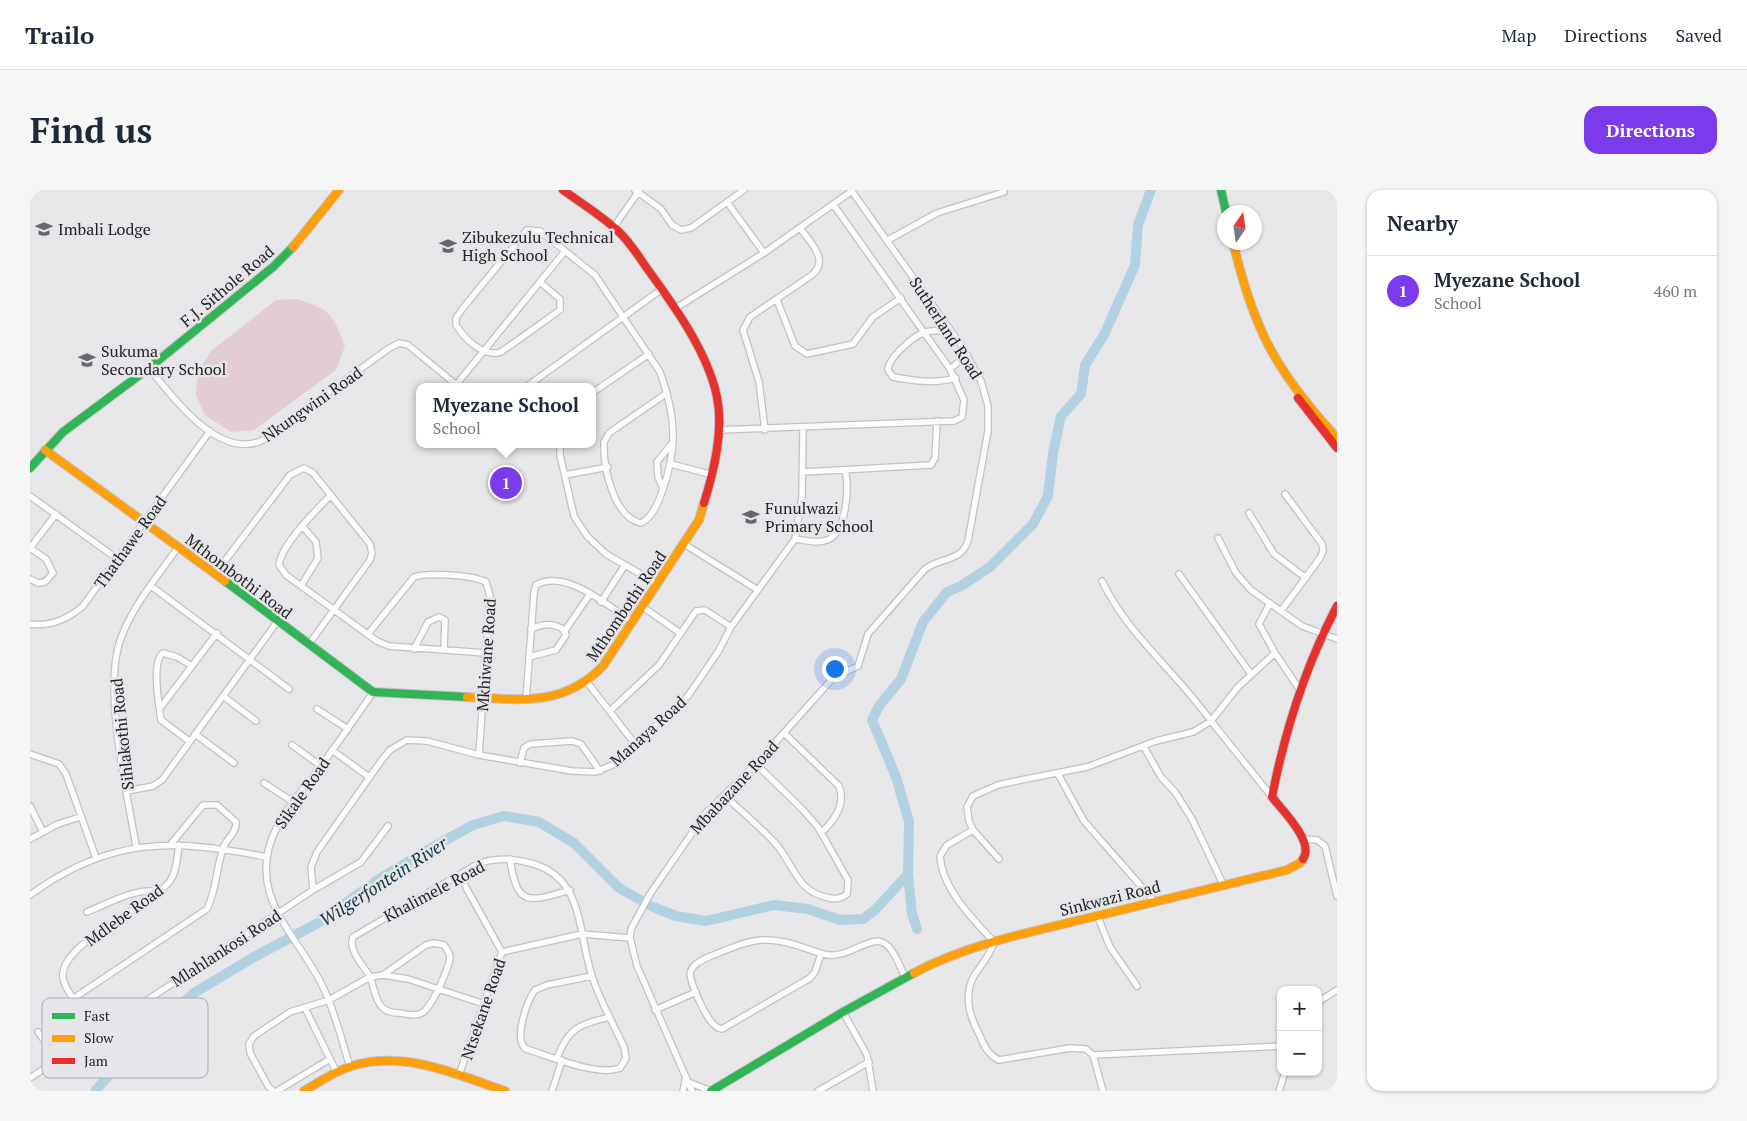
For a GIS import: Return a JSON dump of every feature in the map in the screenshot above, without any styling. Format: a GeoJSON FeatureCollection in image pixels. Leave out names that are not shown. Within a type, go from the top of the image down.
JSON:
{"type":"FeatureCollection","features":[{"type":"Feature","properties":{"kind":"street","name":"F.J. Sithole Road"},"geometry":{"type":"LineString","coordinates":[[30,468],[63,432],[149,368],[273,267],[299,241],[339,190]]}},
{"type":"Feature","properties":{"kind":"street","name":"Mthombothi Road"},"geometry":{"type":"LineString","coordinates":[[45,450],[373,692],[484,696],[526,700],[548,699],[572,690],[587,682],[603,666],[699,520],[713,475],[719,430],[719,413],[713,382],[704,358],[676,308],[636,252],[614,228],[563,190]]}},
{"type":"Feature","properties":{"kind":"street"},"geometry":{"type":"LineString","coordinates":[[614,228],[637,191],[661,209],[672,225],[681,230],[691,228],[744,190]]}},
{"type":"Feature","properties":{"kind":"street"},"geometry":{"type":"LineString","coordinates":[[676,308],[764,253],[852,190]]}},
{"type":"Feature","properties":{"kind":"street","name":"Sutherland Road"},"geometry":{"type":"LineString","coordinates":[[852,190],[967,355],[981,381],[988,419],[988,431],[968,541]]}},
{"type":"Feature","properties":{"kind":"street"},"geometry":{"type":"LineString","coordinates":[[1221,190],[1224,205]]}},
{"type":"Feature","properties":{"kind":"street"},"geometry":{"type":"LineString","coordinates":[[888,240],[938,214],[1004,192]]}},
{"type":"Feature","properties":{"kind":"street"},"geometry":{"type":"LineString","coordinates":[[727,202],[764,253]]}},
{"type":"Feature","properties":{"kind":"street"},"geometry":{"type":"LineString","coordinates":[[719,430],[765,430],[957,421],[962,417],[964,400],[956,378],[833,204]]}},
{"type":"Feature","properties":{"kind":"street"},"geometry":{"type":"LineString","coordinates":[[765,430],[759,382],[743,330],[750,317],[777,300],[814,273],[819,267],[819,255],[800,228]]}},
{"type":"Feature","properties":{"kind":"street"},"geometry":{"type":"LineString","coordinates":[[540,282],[560,299],[560,310],[501,352],[495,354],[483,352],[456,324],[456,318],[527,230],[540,231],[595,274],[625,316],[660,372],[667,393],[671,408],[674,442],[671,464],[663,488],[649,518],[641,523],[636,522],[618,506],[614,498],[604,445],[607,435],[667,393]]}},
{"type":"Feature","properties":{"kind":"street"},"geometry":{"type":"LineString","coordinates":[[460,383],[565,250]]}},
{"type":"Feature","properties":{"kind":"street"},"geometry":{"type":"LineString","coordinates":[[1235,250],[1242,280],[1262,334],[1279,368],[1296,392],[1337,438]]}},
{"type":"Feature","properties":{"kind":"street"},"geometry":{"type":"LineString","coordinates":[[532,383],[662,289]]}},
{"type":"Feature","properties":{"kind":"street"},"geometry":{"type":"LineString","coordinates":[[777,300],[795,346],[807,354],[853,344],[873,317],[901,298]]}},
{"type":"Feature","properties":{"kind":"street"},"geometry":{"type":"LineString","coordinates":[[950,330],[924,332],[893,357],[888,364],[889,374],[900,378],[932,382],[956,378]]}},
{"type":"Feature","properties":{"kind":"street","name":"Nkungwini Road"},"geometry":{"type":"LineString","coordinates":[[149,368],[164,387],[210,432],[230,443],[240,445],[252,445],[261,441],[399,343],[408,345],[454,383]]}},
{"type":"Feature","properties":{"kind":"street"},"geometry":{"type":"LineString","coordinates":[[596,390],[649,354]]}},
{"type":"Feature","properties":{"kind":"street"},"geometry":{"type":"LineString","coordinates":[[950,369],[967,355]]}},
{"type":"Feature","properties":{"kind":"street"},"geometry":{"type":"LineString","coordinates":[[1296,392],[1303,407],[1337,448]]}},
{"type":"Feature","properties":{"kind":"street"},"geometry":{"type":"LineString","coordinates":[[803,472],[931,465],[934,463],[936,453],[936,421]]}},
{"type":"Feature","properties":{"kind":"street","name":"Manaya Road"},"geometry":{"type":"LineString","coordinates":[[314,890],[311,867],[317,852],[390,750],[407,740],[427,741],[479,755],[520,762],[585,772],[600,771],[615,764],[688,696],[714,658],[731,627],[795,539],[802,497],[803,428]]}},
{"type":"Feature","properties":{"kind":"street","name":"Thathawe Road"},"geometry":{"type":"LineString","coordinates":[[30,624],[54,623],[75,613],[101,583],[116,558],[210,432]]}},
{"type":"Feature","properties":{"kind":"street"},"geometry":{"type":"LineString","coordinates":[[663,488],[658,477],[657,462],[674,442]]}},
{"type":"Feature","properties":{"kind":"street"},"geometry":{"type":"LineString","coordinates":[[561,448],[574,516],[583,531],[596,546],[624,565],[658,584]]}},
{"type":"Feature","properties":{"kind":"street"},"geometry":{"type":"LineString","coordinates":[[671,464],[713,475]]}},
{"type":"Feature","properties":{"kind":"street"},"geometry":{"type":"LineString","coordinates":[[565,475],[608,467]]}},
{"type":"Feature","properties":{"kind":"street"},"geometry":{"type":"LineString","coordinates":[[215,574],[272,496],[295,472],[308,469],[370,544],[372,552],[370,560],[309,644]]}},
{"type":"Feature","properties":{"kind":"street"},"geometry":{"type":"LineString","coordinates":[[795,539],[823,542],[830,540],[839,530],[842,524],[846,490],[845,471]]}},
{"type":"Feature","properties":{"kind":"street"},"geometry":{"type":"LineString","coordinates":[[1281,611],[1323,554],[1323,547],[1285,494]]}},
{"type":"Feature","properties":{"kind":"street"},"geometry":{"type":"LineString","coordinates":[[30,496],[116,558]]}},
{"type":"Feature","properties":{"kind":"street"},"geometry":{"type":"LineString","coordinates":[[331,496],[283,552],[279,565],[286,575],[368,634],[389,646],[486,653]]}},
{"type":"Feature","properties":{"kind":"street"},"geometry":{"type":"LineString","coordinates":[[1249,513],[1274,554],[1306,578]]}},
{"type":"Feature","properties":{"kind":"street"},"geometry":{"type":"LineString","coordinates":[[30,579],[38,583],[45,582],[53,573],[46,560],[30,548],[56,514]]}},
{"type":"Feature","properties":{"kind":"street"},"geometry":{"type":"LineString","coordinates":[[301,586],[318,558],[316,542],[303,527]]}},
{"type":"Feature","properties":{"kind":"street"},"geometry":{"type":"LineString","coordinates":[[1218,538],[1236,574],[1246,586],[1302,626],[1337,639]]}},
{"type":"Feature","properties":{"kind":"street","name":"Mbabazane Road"},"geometry":{"type":"LineString","coordinates":[[630,938],[639,912],[692,830],[756,764],[833,678],[858,666],[868,634],[925,569],[933,562],[961,554],[968,541]]}},
{"type":"Feature","properties":{"kind":"street"},"geometry":{"type":"LineString","coordinates":[[684,544],[758,590]]}},
{"type":"Feature","properties":{"kind":"street","name":"Sihlakothi Road"},"geometry":{"type":"LineString","coordinates":[[136,846],[116,708],[115,670],[121,638],[151,586],[178,547]]}},
{"type":"Feature","properties":{"kind":"street"},"geometry":{"type":"LineString","coordinates":[[601,602],[624,565]]}},
{"type":"Feature","properties":{"kind":"street","name":"Mkhiwane Road"},"geometry":{"type":"LineString","coordinates":[[368,634],[414,577],[424,574],[475,578],[486,582],[490,590],[479,755]]}},
{"type":"Feature","properties":{"kind":"street"},"geometry":{"type":"LineString","coordinates":[[1179,574],[1251,674]]}},
{"type":"Feature","properties":{"kind":"street"},"geometry":{"type":"LineString","coordinates":[[1102,581],[1110,598],[1131,628],[1196,700],[1210,721],[1306,839],[1317,840],[1325,846],[1337,896]]}},
{"type":"Feature","properties":{"kind":"street"},"geometry":{"type":"LineString","coordinates":[[526,700],[535,588],[539,583],[565,582],[590,594],[633,622]]}},
{"type":"Feature","properties":{"kind":"street"},"geometry":{"type":"LineString","coordinates":[[151,586],[289,689]]}},
{"type":"Feature","properties":{"kind":"street"},"geometry":{"type":"LineString","coordinates":[[564,632],[590,594]]}},
{"type":"Feature","properties":{"kind":"street"},"geometry":{"type":"LineString","coordinates":[[1270,603],[1259,624],[1275,653],[1300,690]]}},
{"type":"Feature","properties":{"kind":"street"},"geometry":{"type":"LineString","coordinates":[[1272,797],[1285,738],[1300,690],[1322,635],[1337,606]]}},
{"type":"Feature","properties":{"kind":"street"},"geometry":{"type":"LineString","coordinates":[[643,607],[680,633]]}},
{"type":"Feature","properties":{"kind":"street"},"geometry":{"type":"LineString","coordinates":[[610,711],[659,665],[692,614],[699,609],[711,613],[731,627]]}},
{"type":"Feature","properties":{"kind":"street"},"geometry":{"type":"LineString","coordinates":[[414,648],[428,622],[439,617],[445,620],[444,650]]}},
{"type":"Feature","properties":{"kind":"street"},"geometry":{"type":"LineString","coordinates":[[127,791],[157,784],[277,622]]}},
{"type":"Feature","properties":{"kind":"street"},"geometry":{"type":"LineString","coordinates":[[529,658],[556,650],[565,638],[564,632],[560,627],[548,624],[531,629]]}},
{"type":"Feature","properties":{"kind":"street"},"geometry":{"type":"LineString","coordinates":[[160,708],[216,633]]}},
{"type":"Feature","properties":{"kind":"street"},"geometry":{"type":"LineString","coordinates":[[999,859],[973,830],[966,813],[968,801],[973,796],[1013,782],[1058,774],[1092,765],[1144,747],[1160,739],[1192,732],[1210,721],[1251,674],[1275,653]]}},
{"type":"Feature","properties":{"kind":"street"},"geometry":{"type":"LineString","coordinates":[[189,742],[163,723],[157,668],[160,654],[171,654],[192,666]]}},
{"type":"Feature","properties":{"kind":"street"},"geometry":{"type":"LineString","coordinates":[[587,682],[635,744]]}},
{"type":"Feature","properties":{"kind":"street","name":"Sikale Road"},"geometry":{"type":"LineString","coordinates":[[350,1067],[329,1000],[319,979],[278,915],[266,881],[267,857],[276,828],[373,692]]}},
{"type":"Feature","properties":{"kind":"street"},"geometry":{"type":"LineString","coordinates":[[223,696],[256,721]]}},
{"type":"Feature","properties":{"kind":"street"},"geometry":{"type":"LineString","coordinates":[[317,709],[348,729]]}},
{"type":"Feature","properties":{"kind":"street"},"geometry":{"type":"LineString","coordinates":[[784,733],[839,786],[840,797],[836,818],[821,832]]}},
{"type":"Feature","properties":{"kind":"street"},"geometry":{"type":"LineString","coordinates":[[195,734],[234,763]]}},
{"type":"Feature","properties":{"kind":"street"},"geometry":{"type":"LineString","coordinates":[[520,762],[524,748],[530,744],[572,740],[581,744],[600,771]]}},
{"type":"Feature","properties":{"kind":"street"},"geometry":{"type":"LineString","coordinates":[[292,745],[321,766]]}},
{"type":"Feature","properties":{"kind":"street"},"geometry":{"type":"LineString","coordinates":[[1144,747],[1161,777],[1175,792],[1192,819],[1223,884]]}},
{"type":"Feature","properties":{"kind":"street"},"geometry":{"type":"LineString","coordinates":[[332,750],[369,777]]}},
{"type":"Feature","properties":{"kind":"street"},"geometry":{"type":"LineString","coordinates":[[30,754],[55,762],[62,768],[69,780],[80,817],[96,858]]}},
{"type":"Feature","properties":{"kind":"street"},"geometry":{"type":"LineString","coordinates":[[724,795],[775,844],[806,888],[820,896],[837,899],[847,894],[849,885],[821,832],[802,809],[756,764]]}},
{"type":"Feature","properties":{"kind":"street"},"geometry":{"type":"LineString","coordinates":[[1058,774],[1084,821],[1154,901]]}},
{"type":"Feature","properties":{"kind":"street"},"geometry":{"type":"LineString","coordinates":[[264,783],[293,802]]}},
{"type":"Feature","properties":{"kind":"street"},"geometry":{"type":"LineString","coordinates":[[74,998],[207,909],[223,849],[236,828],[236,822],[225,810],[212,804],[203,805],[171,844]]}},
{"type":"Feature","properties":{"kind":"street"},"geometry":{"type":"LineString","coordinates":[[30,806],[44,832]]}},
{"type":"Feature","properties":{"kind":"street"},"geometry":{"type":"LineString","coordinates":[[31,838],[80,817]]}},
{"type":"Feature","properties":{"kind":"street","name":"Mlahlankosi Road"},"geometry":{"type":"LineString","coordinates":[[151,998],[314,890],[361,862],[388,826]]}},
{"type":"Feature","properties":{"kind":"street"},"geometry":{"type":"LineString","coordinates":[[973,830],[943,848],[940,862],[951,886],[965,909],[994,942],[989,955],[972,980],[968,998],[976,1029],[991,1054],[1002,1061],[1078,1047],[1086,1048],[1093,1055],[1103,1091]]}},
{"type":"Feature","properties":{"kind":"street","name":"Sinkwazi Road"},"geometry":{"type":"LineString","coordinates":[[711,1091],[843,1012],[937,961],[994,942],[1097,915],[1293,868],[1305,855],[1306,839]]}},
{"type":"Feature","properties":{"kind":"street"},"geometry":{"type":"LineString","coordinates":[[30,895],[61,874],[96,858],[136,846],[171,844],[223,849],[267,857]]}},
{"type":"Feature","properties":{"kind":"street","name":"Mdlebe Road"},"geometry":{"type":"LineString","coordinates":[[74,998],[63,977],[65,966],[88,940],[160,892],[175,872],[179,845]]}},
{"type":"Feature","properties":{"kind":"street"},"geometry":{"type":"LineString","coordinates":[[510,859],[516,887],[526,898],[534,900],[570,890]]}},
{"type":"Feature","properties":{"kind":"street","name":"Khalimele Road"},"geometry":{"type":"LineString","coordinates":[[370,977],[355,953],[351,943],[353,937],[484,862],[510,859],[543,867],[563,882],[570,890],[576,904],[592,976],[626,1054],[623,1066],[606,1070],[560,1059]]}},
{"type":"Feature","properties":{"kind":"street"},"geometry":{"type":"LineString","coordinates":[[459,875],[502,952]]}},
{"type":"Feature","properties":{"kind":"street"},"geometry":{"type":"LineString","coordinates":[[87,912],[138,893],[152,890],[160,892]]}},
{"type":"Feature","properties":{"kind":"street"},"geometry":{"type":"LineString","coordinates":[[1097,915],[1110,946],[1137,986]]}},
{"type":"Feature","properties":{"kind":"street","name":"Ntsekane Road"},"geometry":{"type":"LineString","coordinates":[[459,1075],[502,952],[582,934],[630,938]]}},
{"type":"Feature","properties":{"kind":"street"},"geometry":{"type":"LineString","coordinates":[[630,938],[637,966],[692,1091]]}},
{"type":"Feature","properties":{"kind":"street"},"geometry":{"type":"LineString","coordinates":[[821,954],[815,972],[810,978],[722,1029],[716,1028],[710,1022],[690,975],[696,964],[754,940],[769,939],[790,943],[821,954],[845,954],[874,941],[883,942],[889,948],[905,977]]}},
{"type":"Feature","properties":{"kind":"street"},"geometry":{"type":"LineString","coordinates":[[370,977],[379,1003],[393,1013],[411,1015],[423,1012],[428,1009],[450,957],[447,948],[439,943],[422,947],[383,975]]}},
{"type":"Feature","properties":{"kind":"street"},"geometry":{"type":"LineString","coordinates":[[273,1091],[268,1086],[250,1053],[250,1040],[290,1012],[329,1000],[370,977],[383,975],[438,988],[484,1004]]}},
{"type":"Feature","properties":{"kind":"street"},"geometry":{"type":"LineString","coordinates":[[560,1059],[526,1049],[520,1043],[530,998],[539,988],[592,976]]}},
{"type":"Feature","properties":{"kind":"street"},"geometry":{"type":"LineString","coordinates":[[1322,999],[1337,990]]}},
{"type":"Feature","properties":{"kind":"street"},"geometry":{"type":"LineString","coordinates":[[655,1010],[696,992]]}},
{"type":"Feature","properties":{"kind":"street"},"geometry":{"type":"LineString","coordinates":[[305,1008],[337,1073]]}},
{"type":"Feature","properties":{"kind":"street"},"geometry":{"type":"LineString","coordinates":[[843,1012],[864,1046],[869,1062],[873,1091]]}},
{"type":"Feature","properties":{"kind":"street"},"geometry":{"type":"LineString","coordinates":[[552,1091],[565,1040],[575,1028],[609,1017]]}},
{"type":"Feature","properties":{"kind":"street"},"geometry":{"type":"LineString","coordinates":[[38,1032],[42,1038]]}},
{"type":"Feature","properties":{"kind":"street"},"geometry":{"type":"LineString","coordinates":[[1093,1055],[1277,1046]]}},
{"type":"Feature","properties":{"kind":"street"},"geometry":{"type":"LineString","coordinates":[[278,1091],[330,1059]]}},
{"type":"Feature","properties":{"kind":"street"},"geometry":{"type":"LineString","coordinates":[[304,1091],[350,1067],[378,1061],[410,1061],[505,1091]]}},
{"type":"Feature","properties":{"kind":"street"},"geometry":{"type":"LineString","coordinates":[[818,1091],[869,1062]]}},
{"type":"Feature","properties":{"kind":"street","name":"Mlahlankosi Road"},"geometry":{"type":"LineString","coordinates":[[30,1078],[42,1070]]}},
{"type":"Feature","properties":{"kind":"street"},"geometry":{"type":"LineString","coordinates":[[1279,1091],[1284,1076]]}},
{"type":"Feature","properties":{"kind":"street"},"geometry":{"type":"LineString","coordinates":[[683,1091],[687,1080]]}},
{"type":"Feature","properties":{"kind":"street"},"geometry":{"type":"LineString","coordinates":[[687,1080],[711,1091]]}},
{"type":"Feature","properties":{"kind":"shaded area"},"geometry":{"type":"Polygon","coordinates":[[[297,299],[324,310],[337,326],[345,346],[336,370],[254,430],[231,432],[205,415],[196,395],[198,373],[211,351],[276,300],[297,299]]]}},
{"type":"Feature","properties":{"kind":"waterway","name":"Wilgerfontein River"},"geometry":{"type":"LineString","coordinates":[[188,998],[254,957],[318,923],[379,879],[426,851],[473,825],[504,816],[539,822],[574,843],[619,888],[653,907],[676,916],[706,921],[774,905],[808,909],[840,920],[863,919],[876,909],[908,874],[909,822],[896,777],[872,720],[879,706],[901,679],[923,622],[947,592],[961,586],[990,567],[1033,524],[1048,496],[1053,453],[1061,416],[1081,394],[1085,365],[1104,335],[1135,265],[1138,225],[1151,190]]}},
{"type":"Feature","properties":{"kind":"waterway"},"geometry":{"type":"LineString","coordinates":[[908,874],[912,914],[917,929]]}},
{"type":"Feature","properties":{"kind":"waterway","name":"Wilgerfontein River"},"geometry":{"type":"LineString","coordinates":[[95,1091],[106,1078]]}},
{"type":"Feature","properties":{"kind":"traffic: fast"},"geometry":{"type":"LineString","coordinates":[[1221,190],[1224,205]]}},
{"type":"Feature","properties":{"kind":"traffic: fast"},"geometry":{"type":"LineString","coordinates":[[30,468],[63,432],[149,368],[273,267],[293,247]]}},
{"type":"Feature","properties":{"kind":"traffic: fast"},"geometry":{"type":"LineString","coordinates":[[225,581],[373,692],[467,697]]}},
{"type":"Feature","properties":{"kind":"traffic: fast"},"geometry":{"type":"LineString","coordinates":[[711,1091],[843,1012],[914,973]]}},
{"type":"Feature","properties":{"kind":"traffic: slow"},"geometry":{"type":"LineString","coordinates":[[293,247],[339,190]]}},
{"type":"Feature","properties":{"kind":"traffic: slow"},"geometry":{"type":"LineString","coordinates":[[1235,250],[1250,301],[1270,348],[1298,392],[1337,438]]}},
{"type":"Feature","properties":{"kind":"traffic: slow"},"geometry":{"type":"LineString","coordinates":[[45,450],[225,581]]}},
{"type":"Feature","properties":{"kind":"traffic: slow"},"geometry":{"type":"LineString","coordinates":[[467,697],[540,698],[572,689],[588,679],[603,666],[699,520],[704,503]]}},
{"type":"Feature","properties":{"kind":"traffic: slow"},"geometry":{"type":"LineString","coordinates":[[914,973],[976,947],[1041,929],[1287,870],[1300,863],[1303,859]]}},
{"type":"Feature","properties":{"kind":"traffic: slow"},"geometry":{"type":"LineString","coordinates":[[304,1091],[346,1068],[371,1062],[391,1061],[430,1066],[505,1091]]}},
{"type":"Feature","properties":{"kind":"traffic: jam"},"geometry":{"type":"LineString","coordinates":[[563,190],[605,220],[630,244],[678,313],[706,363],[717,397],[719,437],[704,503]]}},
{"type":"Feature","properties":{"kind":"traffic: jam"},"geometry":{"type":"LineString","coordinates":[[1298,398],[1337,448]]}},
{"type":"Feature","properties":{"kind":"traffic: jam"},"geometry":{"type":"LineString","coordinates":[[1303,859],[1306,852],[1301,835],[1272,797],[1283,747],[1297,699],[1315,652],[1337,606]]}},
{"type":"Feature","properties":{"kind":"place","name":"Imbali Lodge"},"geometry":{"type":"Point","coordinates":[44,229]}},
{"type":"Feature","properties":{"kind":"place","name":"Zibukezulu Technical High School"},"geometry":{"type":"Point","coordinates":[448,246]}},
{"type":"Feature","properties":{"kind":"place","name":"Sukuma Secondary School"},"geometry":{"type":"Point","coordinates":[87,360]}},
{"type":"Feature","properties":{"kind":"place","name":"Myezane School"},"geometry":{"type":"Point","coordinates":[506,483]}},
{"type":"Feature","properties":{"kind":"place","name":"Funulwazi Primary School"},"geometry":{"type":"Point","coordinates":[751,517]}}]}
